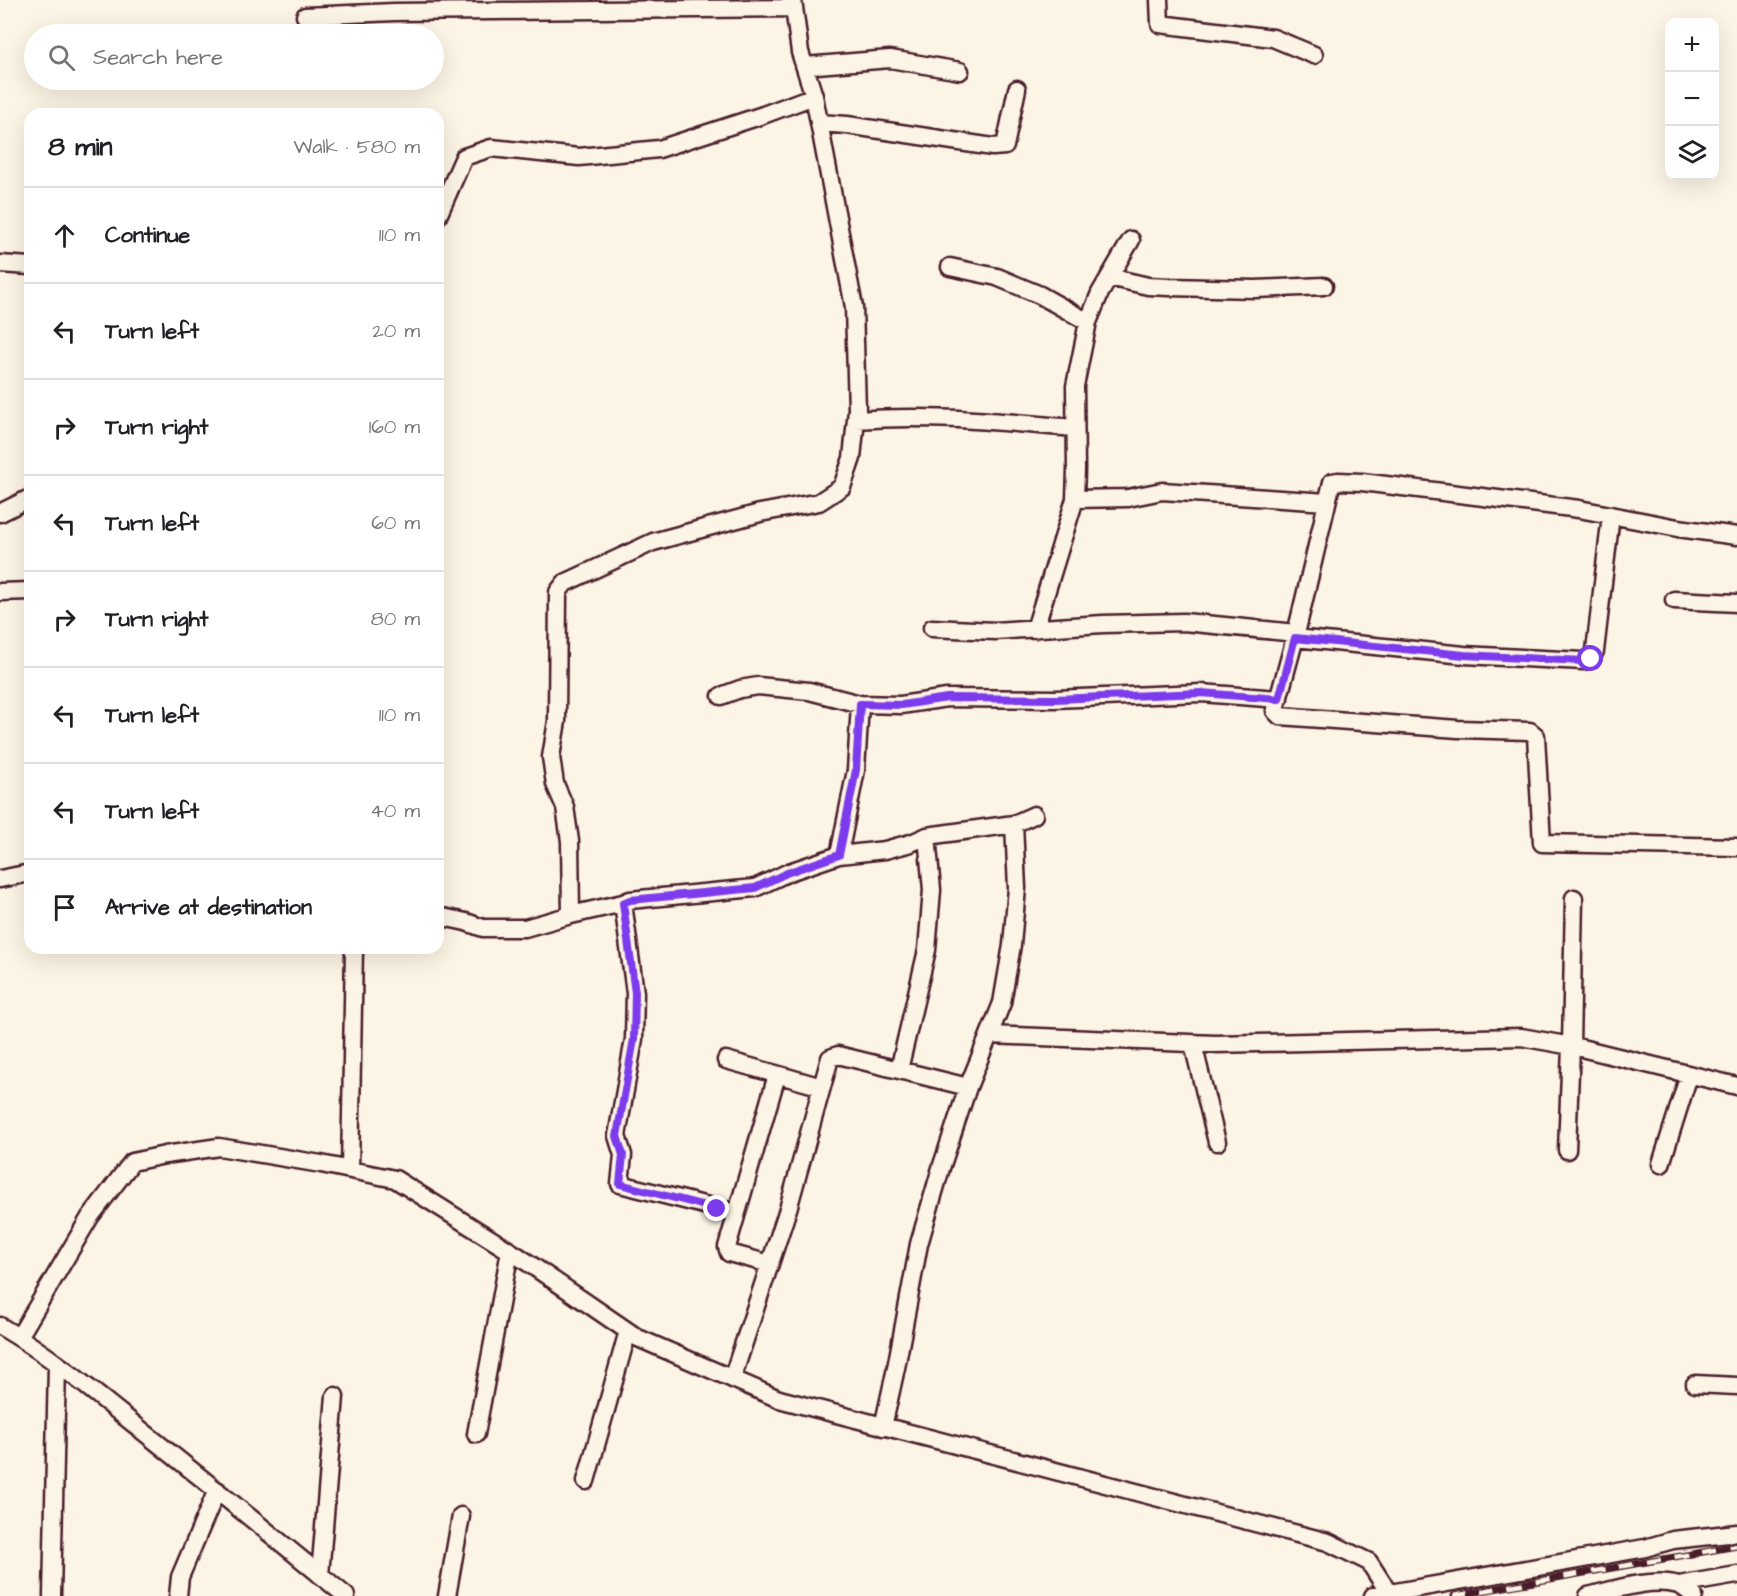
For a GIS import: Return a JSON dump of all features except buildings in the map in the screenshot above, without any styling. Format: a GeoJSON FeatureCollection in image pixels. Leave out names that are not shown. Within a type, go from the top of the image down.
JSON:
{"type":"FeatureCollection","features":[{"type":"Feature","properties":{"kind":"street"},"geometry":{"type":"LineString","coordinates":[[1159,0],[1160,24],[1274,38],[1314,55]]}},
{"type":"Feature","properties":{"kind":"street"},"geometry":{"type":"LineString","coordinates":[[305,16],[394,12],[794,4],[800,52],[814,96],[854,307],[857,410],[852,458],[842,487],[819,502],[760,513],[653,542],[565,583],[558,592],[557,721],[551,757],[555,784],[565,807],[570,841],[571,915]]}},
{"type":"Feature","properties":{"kind":"street"},"geometry":{"type":"LineString","coordinates":[[805,66],[890,59],[960,71]]}},
{"type":"Feature","properties":{"kind":"street"},"geometry":{"type":"LineString","coordinates":[[819,123],[848,125],[993,147],[1005,146],[1017,89]]}},
{"type":"Feature","properties":{"kind":"street"},"geometry":{"type":"LineString","coordinates":[[444,202],[464,157],[491,148],[579,157],[658,149],[814,96]]}},
{"type":"Feature","properties":{"kind":"street"},"geometry":{"type":"LineString","coordinates":[[1035,629],[1075,499],[1075,386],[1088,322],[1100,293],[1131,240]]}},
{"type":"Feature","properties":{"kind":"street"},"geometry":{"type":"LineString","coordinates":[[0,264],[24,266]]}},
{"type":"Feature","properties":{"kind":"street"},"geometry":{"type":"LineString","coordinates":[[950,267],[997,277],[1040,295],[1088,322]]}},
{"type":"Feature","properties":{"kind":"street"},"geometry":{"type":"LineString","coordinates":[[1109,277],[1148,286],[1169,287],[1255,290],[1324,286]]}},
{"type":"Feature","properties":{"kind":"street"},"geometry":{"type":"LineString","coordinates":[[856,420],[896,417],[964,419],[1075,428]]}},
{"type":"Feature","properties":{"kind":"street"},"geometry":{"type":"LineString","coordinates":[[1737,536],[1678,528],[1579,509],[1332,482],[1296,636],[1275,711],[1280,716],[1458,729],[1530,731],[1536,736],[1542,843],[1737,847]]}},
{"type":"Feature","properties":{"kind":"street"},"geometry":{"type":"LineString","coordinates":[[1075,499],[1128,498],[1162,491],[1327,502]]}},
{"type":"Feature","properties":{"kind":"street"},"geometry":{"type":"LineString","coordinates":[[0,513],[24,501]]}},
{"type":"Feature","properties":{"kind":"street"},"geometry":{"type":"LineString","coordinates":[[932,628],[995,631],[1103,624],[1185,622],[1464,655],[1584,661],[1591,659],[1595,651],[1611,515]]}},
{"type":"Feature","properties":{"kind":"street"},"geometry":{"type":"LineString","coordinates":[[0,592],[24,591]]}},
{"type":"Feature","properties":{"kind":"street"},"geometry":{"type":"LineString","coordinates":[[1674,600],[1737,603]]}},
{"type":"Feature","properties":{"kind":"street"},"geometry":{"type":"LineString","coordinates":[[721,696],[740,689],[758,686],[809,691],[860,704],[902,705],[947,698],[1055,699],[1201,693],[1279,699]]}},
{"type":"Feature","properties":{"kind":"street"},"geometry":{"type":"LineString","coordinates":[[839,855],[856,770],[860,704]]}},
{"type":"Feature","properties":{"kind":"street"},"geometry":{"type":"LineString","coordinates":[[444,917],[483,928],[525,928],[630,900],[755,888],[789,872],[839,855],[885,850],[927,836],[1014,824],[1034,815]]}},
{"type":"Feature","properties":{"kind":"street"},"geometry":{"type":"LineString","coordinates":[[883,1427],[897,1368],[919,1244],[968,1087],[1002,1003],[1012,945],[1017,888],[1014,824]]}},
{"type":"Feature","properties":{"kind":"street"},"geometry":{"type":"LineString","coordinates":[[899,1070],[927,950],[932,890],[927,836]]}},
{"type":"Feature","properties":{"kind":"street"},"geometry":{"type":"LineString","coordinates":[[0,879],[24,874]]}},
{"type":"Feature","properties":{"kind":"street"},"geometry":{"type":"LineString","coordinates":[[1567,1150],[1572,1046],[1574,898]]}},
{"type":"Feature","properties":{"kind":"street"},"geometry":{"type":"LineString","coordinates":[[623,903],[635,1004],[634,1039],[617,1136],[623,1155],[620,1184],[736,1213]]}},
{"type":"Feature","properties":{"kind":"street"},"geometry":{"type":"LineString","coordinates":[[350,1170],[354,954]]}},
{"type":"Feature","properties":{"kind":"street"},"geometry":{"type":"LineString","coordinates":[[989,1035],[1193,1044],[1521,1037],[1572,1046],[1737,1086]]}},
{"type":"Feature","properties":{"kind":"street"},"geometry":{"type":"LineString","coordinates":[[1193,1044],[1217,1142]]}},
{"type":"Feature","properties":{"kind":"street"},"geometry":{"type":"LineString","coordinates":[[732,1379],[788,1209],[831,1058],[838,1055],[968,1087]]}},
{"type":"Feature","properties":{"kind":"street"},"geometry":{"type":"LineString","coordinates":[[726,1060],[822,1087]]}},
{"type":"Feature","properties":{"kind":"street"},"geometry":{"type":"LineString","coordinates":[[1661,1164],[1689,1074]]}},
{"type":"Feature","properties":{"kind":"street"},"geometry":{"type":"LineString","coordinates":[[770,1264],[729,1253],[727,1247],[777,1075]]}},
{"type":"Feature","properties":{"kind":"street"},"geometry":{"type":"LineString","coordinates":[[19,1337],[90,1217],[132,1162],[219,1147],[395,1179],[510,1251],[638,1338],[779,1400],[1328,1542],[1369,1562],[1381,1595],[1645,1548],[1673,1540],[1737,1533]]}},
{"type":"Feature","properties":{"kind":"street"},"geometry":{"type":"LineString","coordinates":[[476,1434],[510,1251]]}},
{"type":"Feature","properties":{"kind":"street"},"geometry":{"type":"LineString","coordinates":[[0,1326],[57,1365],[217,1490],[346,1596]]}},
{"type":"Feature","properties":{"kind":"street"},"geometry":{"type":"LineString","coordinates":[[586,1481],[628,1331]]}},
{"type":"Feature","properties":{"kind":"street"},"geometry":{"type":"LineString","coordinates":[[52,1596],[57,1365]]}},
{"type":"Feature","properties":{"kind":"street"},"geometry":{"type":"LineString","coordinates":[[1695,1384],[1737,1386]]}},
{"type":"Feature","properties":{"kind":"street"},"geometry":{"type":"LineString","coordinates":[[320,1575],[335,1395]]}},
{"type":"Feature","properties":{"kind":"street"},"geometry":{"type":"LineString","coordinates":[[178,1596],[180,1577],[217,1490]]}},
{"type":"Feature","properties":{"kind":"street"},"geometry":{"type":"LineString","coordinates":[[447,1596],[461,1516]]}},
{"type":"Feature","properties":{"kind":"street"},"geometry":{"type":"LineString","coordinates":[[1588,1596],[1635,1585],[1649,1590],[1664,1583],[1686,1592],[1737,1575]]}},
{"type":"Feature","properties":{"kind":"railway"},"geometry":{"type":"LineString","coordinates":[[1454,1596],[1737,1546]]}},
{"type":"Feature","properties":{"kind":"route"},"geometry":{"type":"LineString","coordinates":[[717,1209],[620,1184],[623,1155],[617,1136],[634,1039],[635,993],[623,903],[630,900],[755,888],[789,872],[839,855],[856,770],[860,704],[902,705],[947,698],[1055,699],[1201,693],[1279,699],[1295,638],[1464,655],[1584,661],[1591,659]]}}]}
